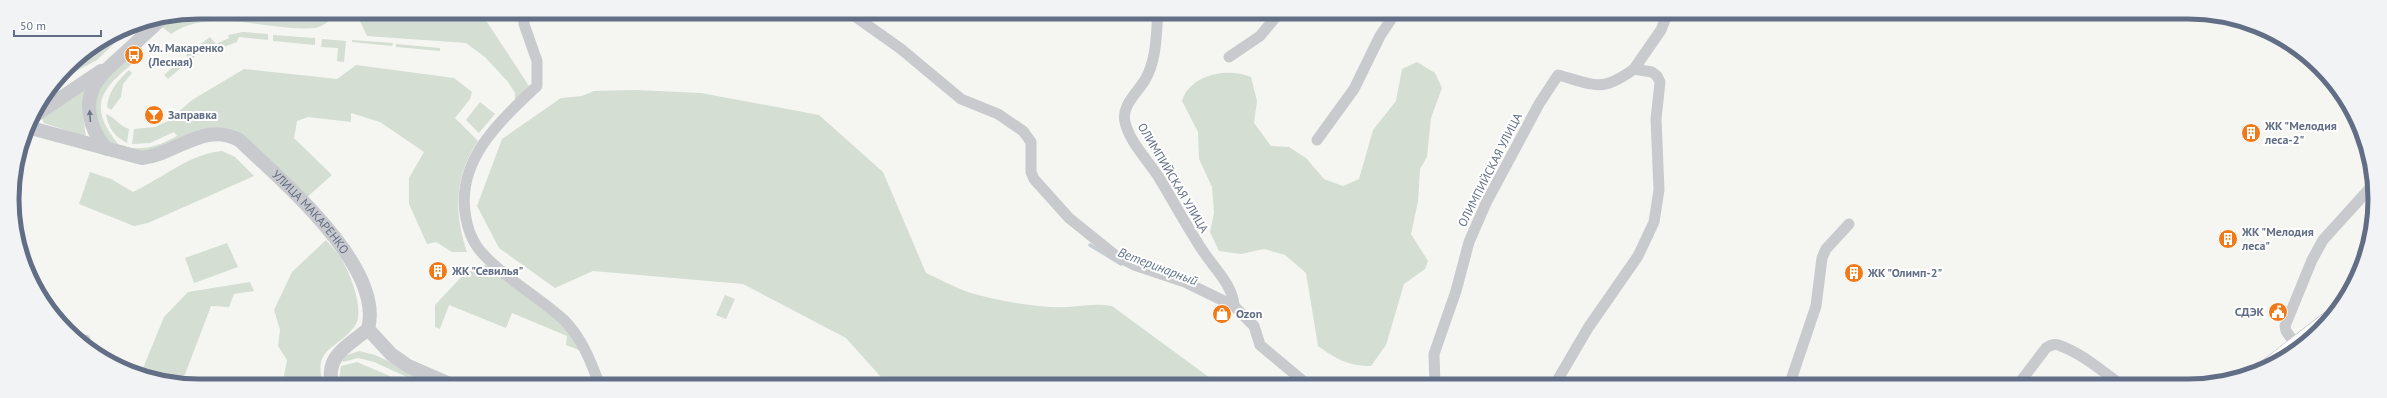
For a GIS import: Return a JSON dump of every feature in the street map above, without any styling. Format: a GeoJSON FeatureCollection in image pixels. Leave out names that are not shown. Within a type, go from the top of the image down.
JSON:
{"type":"FeatureCollection","features":[{"type":"Feature","properties":{"kind":"street"},"geometry":{"type":"LineString","coordinates":[[524,19],[524,24],[537,61],[537,86],[500,121],[472,161],[463,197],[468,231],[483,255],[564,321],[586,350],[597,379]]}},
{"type":"Feature","properties":{"kind":"street"},"geometry":{"type":"LineString","coordinates":[[859,19],[901,49],[961,99],[998,114],[1023,131],[1031,142],[1031,172],[1034,179],[1069,218],[1100,245],[1134,265],[1185,282],[1234,306],[1254,326],[1260,345],[1301,379]]}},
{"type":"Feature","properties":{"kind":"street","name":"ОЛИМПИЙСКАЯ УЛИЦА"},"geometry":{"type":"LineString","coordinates":[[1157,19],[1154,58],[1145,79],[1129,102],[1125,112],[1125,122],[1132,140],[1161,182],[1204,253],[1229,287],[1234,297],[1234,306]]}},
{"type":"Feature","properties":{"kind":"street"},"geometry":{"type":"LineString","coordinates":[[1229,57],[1260,36],[1274,19]]}},
{"type":"Feature","properties":{"kind":"street"},"geometry":{"type":"LineString","coordinates":[[1318,140],[1354,89],[1380,36],[1391,19]]}},
{"type":"Feature","properties":{"kind":"street","name":"ОЛИМПИЙСКАЯ УЛИЦА"},"geometry":{"type":"LineString","coordinates":[[1435,379],[1434,354],[1456,291],[1469,242],[1486,203],[1539,104],[1558,74],[1595,85],[1611,84],[1634,69],[1661,30],[1665,19]]}},
{"type":"Feature","properties":{"kind":"street"},"geometry":{"type":"LineString","coordinates":[[107,149],[97,138],[91,126],[89,112],[90,101],[96,85],[99,78],[112,64],[156,24]]}},
{"type":"Feature","properties":{"kind":"street"},"geometry":{"type":"LineString","coordinates":[[42,110],[112,64]]}},
{"type":"Feature","properties":{"kind":"street"},"geometry":{"type":"LineString","coordinates":[[1558,379],[1588,328],[1638,256],[1654,222],[1659,190],[1656,119],[1660,82],[1658,76],[1652,72],[1634,69]]}},
{"type":"Feature","properties":{"kind":"street","name":"УЛИЦА МАКАРЕНКО"},"geometry":{"type":"LineString","coordinates":[[34,128],[142,158],[155,156],[213,133],[231,136],[239,140],[327,227],[349,256],[369,301],[371,319],[368,329]]}},
{"type":"Feature","properties":{"kind":"street"},"geometry":{"type":"LineString","coordinates":[[2295,344],[2286,331],[2286,321],[2312,260],[2324,240],[2368,190]]}},
{"type":"Feature","properties":{"kind":"street"},"geometry":{"type":"LineString","coordinates":[[1791,379],[1816,306],[1822,258],[1826,249],[1849,224]]}},
{"type":"Feature","properties":{"kind":"street"},"geometry":{"type":"LineString","coordinates":[[331,379],[332,361],[341,350],[368,329],[391,354],[408,366],[438,379]]}},
{"type":"Feature","properties":{"kind":"street"},"geometry":{"type":"LineString","coordinates":[[2022,379],[2046,348],[2052,344],[2060,345],[2076,354],[2113,379]]}},
{"type":"Feature","properties":{"kind":"shaded area"},"geometry":{"type":"Polygon","coordinates":[[[187,19],[332,19],[325,24],[315,28],[279,27],[223,21],[205,22],[187,26],[171,34],[161,26],[166,22],[187,19]]]}},
{"type":"Feature","properties":{"kind":"shaded area"},"geometry":{"type":"Polygon","coordinates":[[[359,19],[485,19],[529,86],[515,104],[515,93],[508,82],[485,57],[466,43],[367,36],[359,19]]]}},
{"type":"Feature","properties":{"kind":"shaded area"},"geometry":{"type":"Polygon","coordinates":[[[243,32],[268,34],[268,40],[239,37],[237,42],[213,51],[208,45],[190,61],[186,55],[210,37],[216,44],[229,38],[228,35],[243,32]]]}},
{"type":"Feature","properties":{"kind":"shaded area"},"geometry":{"type":"Polygon","coordinates":[[[273,35],[315,38],[315,45],[273,41],[273,35]]]}},
{"type":"Feature","properties":{"kind":"shaded area"},"geometry":{"type":"Polygon","coordinates":[[[120,37],[97,60],[69,75],[89,56],[120,37]]]}},
{"type":"Feature","properties":{"kind":"shaded area"},"geometry":{"type":"Polygon","coordinates":[[[322,39],[346,41],[344,62],[337,61],[338,48],[321,47],[322,39]]]}},
{"type":"Feature","properties":{"kind":"shaded area"},"geometry":{"type":"Polygon","coordinates":[[[352,40],[393,43],[392,46],[352,42],[352,40]]]}},
{"type":"Feature","properties":{"kind":"shaded area"},"geometry":{"type":"Polygon","coordinates":[[[396,44],[440,48],[440,51],[396,47],[396,44]]]}},
{"type":"Feature","properties":{"kind":"shaded area"},"geometry":{"type":"Polygon","coordinates":[[[127,58],[138,59],[115,79],[108,88],[103,97],[101,107],[103,118],[109,130],[119,145],[126,146],[125,152],[110,148],[97,126],[93,109],[94,100],[102,84],[127,58]]]}},
{"type":"Feature","properties":{"kind":"shaded area"},"geometry":{"type":"Polygon","coordinates":[[[182,59],[185,64],[168,79],[164,75],[182,59]]]}},
{"type":"Feature","properties":{"kind":"shaded area"},"geometry":{"type":"Polygon","coordinates":[[[1417,62],[1435,73],[1442,88],[1431,118],[1427,157],[1420,169],[1418,201],[1411,234],[1428,261],[1425,269],[1404,284],[1386,345],[1371,366],[1356,365],[1331,355],[1318,346],[1306,273],[1285,255],[1264,249],[1241,254],[1219,251],[1210,232],[1214,213],[1212,187],[1199,159],[1198,132],[1182,101],[1186,92],[1193,84],[1211,75],[1232,73],[1251,77],[1257,101],[1254,123],[1271,146],[1289,147],[1306,158],[1324,179],[1343,186],[1359,179],[1373,130],[1396,101],[1402,69],[1417,62]]]}},
{"type":"Feature","properties":{"kind":"shaded area"},"geometry":{"type":"Polygon","coordinates":[[[356,65],[454,78],[472,92],[470,99],[455,118],[478,141],[464,168],[459,195],[458,209],[467,252],[452,252],[436,242],[427,244],[409,204],[409,178],[424,152],[380,122],[351,113],[351,122],[308,117],[297,121],[294,138],[332,175],[305,199],[236,133],[212,129],[200,131],[176,139],[142,155],[131,148],[155,146],[177,136],[174,132],[150,143],[132,144],[134,129],[155,127],[168,121],[192,100],[244,69],[337,79],[356,65]]]}},
{"type":"Feature","properties":{"kind":"shaded area"},"geometry":{"type":"Polygon","coordinates":[[[129,70],[132,73],[123,84],[121,97],[111,110],[107,107],[112,91],[117,82],[129,70]]]}},
{"type":"Feature","properties":{"kind":"shaded area"},"geometry":{"type":"Polygon","coordinates":[[[91,85],[82,108],[86,137],[44,123],[42,118],[91,85]]]}},
{"type":"Feature","properties":{"kind":"shaded area"},"geometry":{"type":"Polygon","coordinates":[[[635,90],[701,93],[819,115],[883,172],[926,273],[965,291],[980,296],[1009,302],[1057,307],[1096,305],[1112,306],[1211,379],[883,379],[846,338],[743,284],[593,271],[555,288],[499,248],[477,206],[502,139],[561,98],[582,96],[594,91],[635,90]]]}},
{"type":"Feature","properties":{"kind":"shaded area"},"geometry":{"type":"Polygon","coordinates":[[[480,102],[495,114],[479,133],[466,120],[480,102]]]}},
{"type":"Feature","properties":{"kind":"shaded area"},"geometry":{"type":"Polygon","coordinates":[[[106,114],[122,126],[129,129],[127,143],[119,138],[110,128],[106,114]]]}},
{"type":"Feature","properties":{"kind":"shaded area"},"geometry":{"type":"Polygon","coordinates":[[[222,151],[235,157],[254,176],[148,223],[134,226],[79,204],[90,172],[111,179],[133,192],[176,167],[198,157],[222,151]]]}},
{"type":"Feature","properties":{"kind":"shaded area"},"geometry":{"type":"Polygon","coordinates":[[[326,240],[340,256],[350,275],[356,293],[358,302],[358,318],[356,324],[324,356],[321,363],[322,379],[283,379],[287,360],[278,346],[280,330],[274,310],[292,272],[326,240]]]}},
{"type":"Feature","properties":{"kind":"shaded area"},"geometry":{"type":"Polygon","coordinates":[[[227,243],[238,267],[194,283],[185,258],[227,243]]]}},
{"type":"Feature","properties":{"kind":"shaded area"},"geometry":{"type":"Polygon","coordinates":[[[485,265],[492,267],[562,322],[584,352],[566,345],[567,336],[512,313],[506,328],[449,305],[440,329],[435,327],[435,305],[466,272],[476,270],[485,265]]]}},
{"type":"Feature","properties":{"kind":"shaded area"},"geometry":{"type":"Polygon","coordinates":[[[250,282],[254,291],[234,294],[229,307],[211,306],[184,377],[164,376],[142,370],[164,317],[188,292],[250,282]]]}},
{"type":"Feature","properties":{"kind":"shaded area"},"geometry":{"type":"Polygon","coordinates":[[[725,295],[735,299],[726,319],[716,315],[725,295]]]}},
{"type":"Feature","properties":{"kind":"shaded area"},"geometry":{"type":"Polygon","coordinates":[[[359,351],[375,355],[417,374],[418,379],[411,379],[374,362],[358,358],[343,362],[341,357],[359,351]]]}},
{"type":"Feature","properties":{"kind":"shaded area"},"geometry":{"type":"Polygon","coordinates":[[[357,362],[397,379],[339,379],[341,366],[357,362]]]}},
{"type":"Feature","properties":{"kind":"waterway","name":"Ветеринарный"},"geometry":{"type":"LineString","coordinates":[[1090,245],[1121,264]]}},
{"type":"Feature","properties":{"kind":"place","name":"Ул. Макаренко (Лесная)"},"geometry":{"type":"Point","coordinates":[134,55]}},
{"type":"Feature","properties":{"kind":"place","name":"Заправка"},"geometry":{"type":"Point","coordinates":[154,115]}},
{"type":"Feature","properties":{"kind":"place","name":"ЖК \"Мелодия леса-2\""},"geometry":{"type":"Point","coordinates":[2251,133]}},
{"type":"Feature","properties":{"kind":"place","name":"ЖК \"Мелодия леса\""},"geometry":{"type":"Point","coordinates":[2228,239]}},
{"type":"Feature","properties":{"kind":"place","name":"ЖК \"Севилья\""},"geometry":{"type":"Point","coordinates":[438,271]}},
{"type":"Feature","properties":{"kind":"place","name":"ЖК \"Олимп-2\""},"geometry":{"type":"Point","coordinates":[1854,273]}},
{"type":"Feature","properties":{"kind":"place","name":"СДЭК"},"geometry":{"type":"Point","coordinates":[2278,312]}},
{"type":"Feature","properties":{"kind":"place","name":"Ozon"},"geometry":{"type":"Point","coordinates":[1222,314]}}]}
